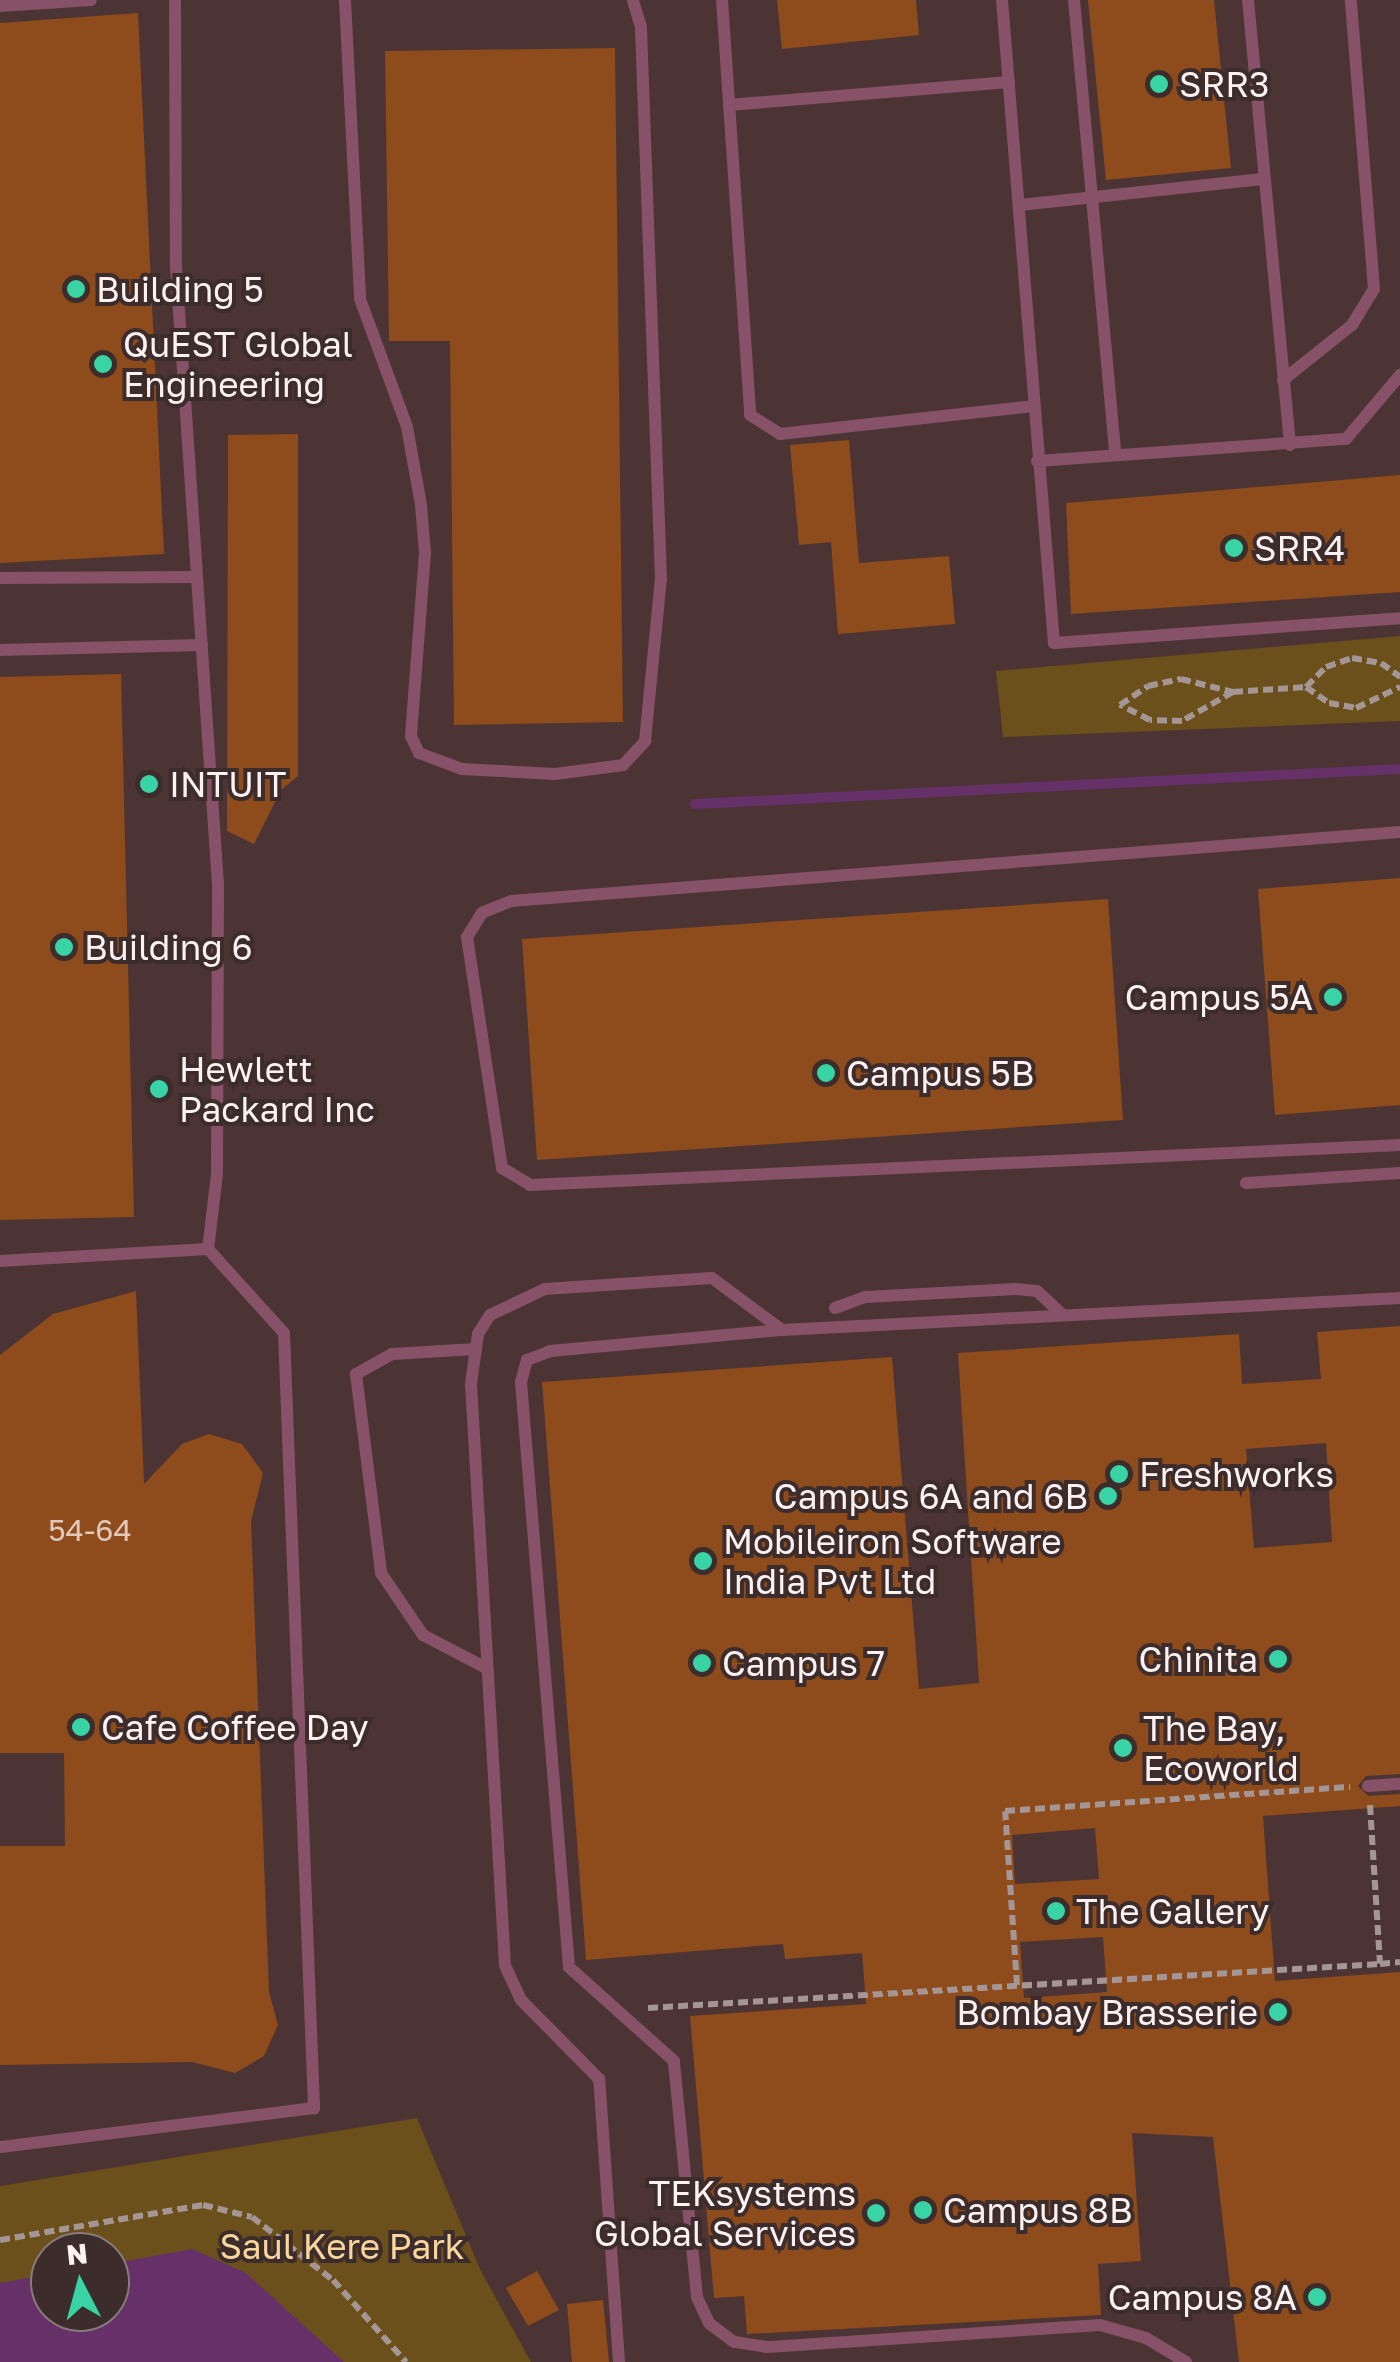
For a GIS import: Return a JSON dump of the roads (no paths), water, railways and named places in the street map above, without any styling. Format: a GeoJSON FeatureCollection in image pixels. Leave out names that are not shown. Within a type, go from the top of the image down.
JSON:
{"type":"FeatureCollection","features":[{"type":"Feature","properties":{"kind":"lane"},"geometry":{"type":"LineString","coordinates":[[0,6],[91,0]]}},
{"type":"Feature","properties":{"kind":"lane"},"geometry":{"type":"LineString","coordinates":[[0,2147],[314,2108],[284,1333],[208,1249],[216,1174],[218,883],[176,267],[175,0]]}},
{"type":"Feature","properties":{"kind":"lane"},"geometry":{"type":"LineString","coordinates":[[345,0],[360,299],[406,428],[421,506],[413,745],[462,769],[555,774],[623,765],[645,741],[661,580],[641,27],[633,0]]}},
{"type":"Feature","properties":{"kind":"lane"},"geometry":{"type":"LineString","coordinates":[[722,0],[750,415],[760,427],[780,434],[1032,406]]}},
{"type":"Feature","properties":{"kind":"lane"},"geometry":{"type":"LineString","coordinates":[[1002,0],[1054,642],[1400,618]]}},
{"type":"Feature","properties":{"kind":"lane"},"geometry":{"type":"LineString","coordinates":[[1074,0],[1115,454]]}},
{"type":"Feature","properties":{"kind":"lane"},"geometry":{"type":"LineString","coordinates":[[1248,0],[1290,446]]}},
{"type":"Feature","properties":{"kind":"lane"},"geometry":{"type":"LineString","coordinates":[[1284,380],[1352,325],[1374,288],[1351,0]]}},
{"type":"Feature","properties":{"kind":"lane"},"geometry":{"type":"LineString","coordinates":[[729,106],[1009,82]]}},
{"type":"Feature","properties":{"kind":"lane"},"geometry":{"type":"LineString","coordinates":[[1020,205],[1264,179]]}},
{"type":"Feature","properties":{"kind":"lane"},"geometry":{"type":"LineString","coordinates":[[1037,461],[1346,440],[1400,374]]}},
{"type":"Feature","properties":{"kind":"lane"},"geometry":{"type":"LineString","coordinates":[[0,578],[198,577]]}},
{"type":"Feature","properties":{"kind":"lane"},"geometry":{"type":"LineString","coordinates":[[0,650],[202,645]]}},
{"type":"Feature","properties":{"kind":"lane"},"geometry":{"type":"LineString","coordinates":[[1400,832],[512,901],[482,913],[467,937],[502,1168],[530,1185],[1400,1145]]}},
{"type":"Feature","properties":{"kind":"lane"},"geometry":{"type":"LineString","coordinates":[[1246,1182],[1400,1173]]}},
{"type":"Feature","properties":{"kind":"lane"},"geometry":{"type":"LineString","coordinates":[[0,1261],[208,1249]]}},
{"type":"Feature","properties":{"kind":"lane"},"geometry":{"type":"LineString","coordinates":[[619,2362],[599,2079],[521,2000],[505,1966],[471,1384],[476,1350],[490,1315],[546,1288],[712,1278],[782,1330]]}},
{"type":"Feature","properties":{"kind":"lane"},"geometry":{"type":"LineString","coordinates":[[835,1308],[866,1297],[1015,1288],[1038,1291],[1063,1315]]}},
{"type":"Feature","properties":{"kind":"lane"},"geometry":{"type":"LineString","coordinates":[[1186,2362],[1146,2338],[1100,2325],[767,2347],[720,2333],[697,2298],[674,2061],[569,1967],[521,1382],[528,1360],[550,1351],[782,1330],[1400,1298]]}},
{"type":"Feature","properties":{"kind":"lane"},"geometry":{"type":"LineString","coordinates":[[476,1350],[392,1354],[356,1374],[381,1573],[423,1634],[486,1668]]}},
{"type":"Feature","properties":{"kind":"lane"},"geometry":{"type":"LineString","coordinates":[[1368,1786],[1400,1784]]}},
{"type":"Feature","properties":{"kind":"waterway"},"geometry":{"type":"LineString","coordinates":[[695,804],[1400,769]]}},
{"type":"Feature","properties":{"kind":"place","name":"SRR3"},"geometry":{"type":"Point","coordinates":[1159,84]}},
{"type":"Feature","properties":{"kind":"place","name":"Building 5"},"geometry":{"type":"Point","coordinates":[76,289]}},
{"type":"Feature","properties":{"kind":"place","name":"QuEST Global Engineering"},"geometry":{"type":"Point","coordinates":[103,364]}},
{"type":"Feature","properties":{"kind":"place","name":"SRR4"},"geometry":{"type":"Point","coordinates":[1234,548]}},
{"type":"Feature","properties":{"kind":"place","name":"INTUIT"},"geometry":{"type":"Point","coordinates":[149,784]}},
{"type":"Feature","properties":{"kind":"place","name":"Building 6"},"geometry":{"type":"Point","coordinates":[64,947]}},
{"type":"Feature","properties":{"kind":"place","name":"Campus 5A"},"geometry":{"type":"Point","coordinates":[1333,997]}},
{"type":"Feature","properties":{"kind":"place","name":"Campus 5B"},"geometry":{"type":"Point","coordinates":[826,1073]}},
{"type":"Feature","properties":{"kind":"place","name":"Hewlett Packard Inc"},"geometry":{"type":"Point","coordinates":[159,1089]}},
{"type":"Feature","properties":{"kind":"place","name":"Freshworks"},"geometry":{"type":"Point","coordinates":[1119,1474]}},
{"type":"Feature","properties":{"kind":"place","name":"Campus 6A and 6B"},"geometry":{"type":"Point","coordinates":[1108,1496]}},
{"type":"Feature","properties":{"kind":"place","name":"Mobileiron Software India Pvt Ltd"},"geometry":{"type":"Point","coordinates":[703,1561]}},
{"type":"Feature","properties":{"kind":"place","name":"Chinita"},"geometry":{"type":"Point","coordinates":[1278,1659]}},
{"type":"Feature","properties":{"kind":"place","name":"Campus 7"},"geometry":{"type":"Point","coordinates":[702,1663]}},
{"type":"Feature","properties":{"kind":"place","name":"Cafe Coffee Day"},"geometry":{"type":"Point","coordinates":[81,1727]}},
{"type":"Feature","properties":{"kind":"place","name":"The Bay, Ecoworld"},"geometry":{"type":"Point","coordinates":[1123,1748]}},
{"type":"Feature","properties":{"kind":"place","name":"The Gallery"},"geometry":{"type":"Point","coordinates":[1056,1911]}},
{"type":"Feature","properties":{"kind":"place","name":"Bombay Brasserie"},"geometry":{"type":"Point","coordinates":[1278,2012]}},
{"type":"Feature","properties":{"kind":"place","name":"Campus 8B"},"geometry":{"type":"Point","coordinates":[923,2210]}},
{"type":"Feature","properties":{"kind":"place","name":"TEKsystems Global Services"},"geometry":{"type":"Point","coordinates":[876,2213]}},
{"type":"Feature","properties":{"kind":"place","name":"Campus 8A"},"geometry":{"type":"Point","coordinates":[1317,2297]}},
{"type":"Feature","properties":{"kind":"park label","name":"Saul Kere Park"},"geometry":{"type":"Point","coordinates":[342,2246]}}]}
